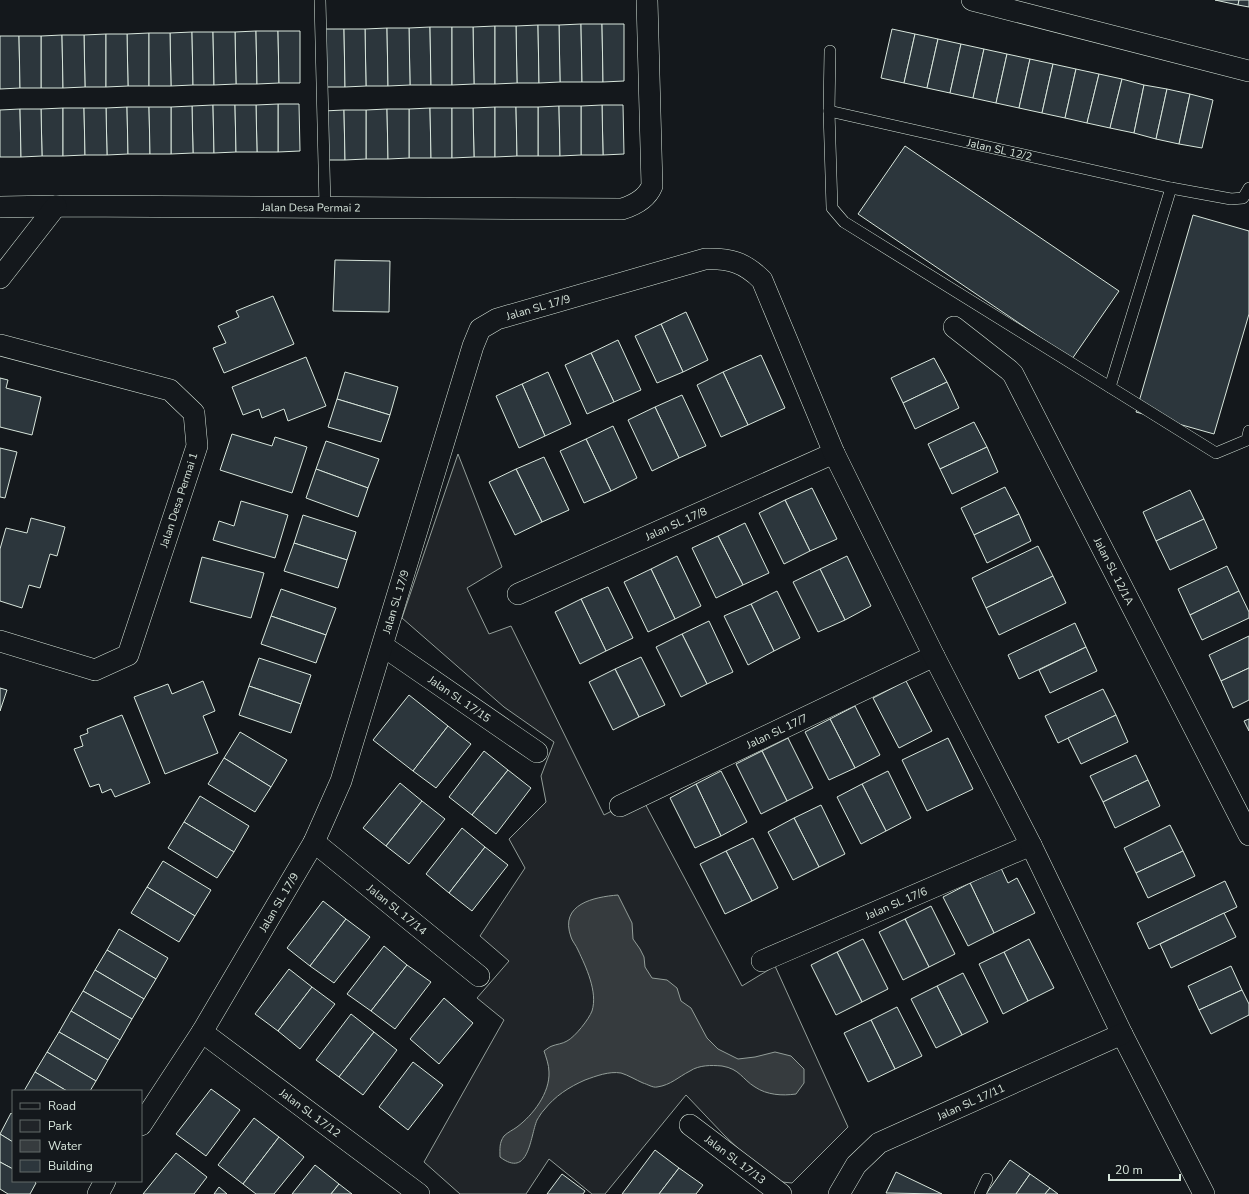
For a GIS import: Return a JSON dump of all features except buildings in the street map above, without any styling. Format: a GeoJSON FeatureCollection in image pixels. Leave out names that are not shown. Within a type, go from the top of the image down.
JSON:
{"type":"FeatureCollection","features":[{"type":"Feature","properties":{"kind":"street","name":"Jalan Desa Permai 2"},"geometry":{"type":"LineString","coordinates":[[0,207],[628,207],[648,194],[652,186],[647,0]]}},
{"type":"Feature","properties":{"kind":"street"},"geometry":{"type":"LineString","coordinates":[[972,0],[1249,71]]}},
{"type":"Feature","properties":{"kind":"street"},"geometry":{"type":"LineString","coordinates":[[0,278],[56,206]]}},
{"type":"Feature","properties":{"kind":"street","name":"Jalan SL 17/9"},"geometry":{"type":"LineString","coordinates":[[142,1123],[202,1032],[314,842],[341,781],[473,346],[480,330],[497,319],[705,259],[727,259],[736,262],[756,274],[762,280],[834,453]]}},
{"type":"Feature","properties":{"kind":"street","name":"Jalan SL 12/1A"},"geometry":{"type":"LineString","coordinates":[[954,327],[1013,374],[1249,835]]}},
{"type":"Feature","properties":{"kind":"street","name":"Jalan Desa Permai 1"},"geometry":{"type":"LineString","coordinates":[[0,345],[170,390],[194,413],[197,446],[128,655],[95,670],[0,641]]}},
{"type":"Feature","properties":{"kind":"street"},"geometry":{"type":"LineString","coordinates":[[834,453],[934,656],[1031,845],[1122,1034],[1204,1194]]}},
{"type":"Feature","properties":{"kind":"street","name":"Jalan SL 17/8"},"geometry":{"type":"LineString","coordinates":[[518,594],[834,453]]}},
{"type":"Feature","properties":{"kind":"street","name":"Jalan SL 17/15"},"geometry":{"type":"LineString","coordinates":[[382,646],[537,752]]}},
{"type":"Feature","properties":{"kind":"street","name":"Jalan SL 17/7"},"geometry":{"type":"LineString","coordinates":[[620,806],[934,656]]}},
{"type":"Feature","properties":{"kind":"street","name":"Jalan SL 17/14"},"geometry":{"type":"LineString","coordinates":[[314,842],[479,976]]}},
{"type":"Feature","properties":{"kind":"street","name":"Jalan SL 17/6"},"geometry":{"type":"LineString","coordinates":[[762,961],[1031,845]]}},
{"type":"Feature","properties":{"kind":"street","name":"Jalan SL 17/12"},"geometry":{"type":"LineString","coordinates":[[202,1032],[419,1194]]}},
{"type":"Feature","properties":{"kind":"street","name":"Jalan SL 17/11"},"geometry":{"type":"LineString","coordinates":[[839,1194],[856,1165],[879,1143],[1122,1034]]}},
{"type":"Feature","properties":{"kind":"street","name":"Jalan SL 17/13"},"geometry":{"type":"LineString","coordinates":[[690,1125],[781,1194]]}},
{"type":"Feature","properties":{"kind":"street"},"geometry":{"type":"LineString","coordinates":[[98,1194],[104,1182]]}},
{"type":"Feature","properties":{"kind":"lane"},"geometry":{"type":"LineString","coordinates":[[320,0],[325,207]]}},
{"type":"Feature","properties":{"kind":"lane"},"geometry":{"type":"LineString","coordinates":[[830,50],[829,111],[832,208],[844,222],[1216,453],[1248,436]]}},
{"type":"Feature","properties":{"kind":"lane","name":"Jalan SL 12/2"},"geometry":{"type":"LineString","coordinates":[[829,111],[1171,188],[1231,199],[1243,198],[1249,188]]}},
{"type":"Feature","properties":{"kind":"lane"},"geometry":{"type":"LineString","coordinates":[[1110,387],[1171,188]]}},
{"type":"Feature","properties":{"kind":"lane"},"geometry":{"type":"LineString","coordinates":[[980,1194],[987,1179]]}},
{"type":"Feature","properties":{"kind":"green space"},"geometry":{"type":"Polygon","coordinates":[[[458,454],[502,567],[467,588],[489,634],[511,626],[604,815],[641,796],[742,986],[775,966],[848,1127],[792,1183],[772,1181],[724,1135],[686,1095],[605,1194],[592,1194],[549,1159],[526,1194],[460,1194],[424,1162],[504,1020],[477,998],[509,961],[480,936],[525,868],[509,839],[546,802],[541,776],[554,742],[504,707],[402,618],[458,454]]]}},
{"type":"Feature","properties":{"kind":"water"},"geometry":{"type":"Polygon","coordinates":[[[618,895],[632,923],[633,939],[644,957],[645,967],[652,978],[667,980],[677,988],[681,1001],[691,1008],[707,1038],[718,1049],[738,1059],[775,1052],[791,1056],[804,1069],[804,1083],[796,1094],[780,1095],[770,1093],[755,1087],[733,1069],[722,1066],[705,1066],[697,1068],[670,1083],[655,1087],[621,1073],[603,1074],[573,1086],[553,1100],[537,1120],[530,1145],[523,1159],[517,1163],[510,1162],[500,1157],[501,1141],[504,1136],[529,1116],[544,1095],[549,1080],[549,1072],[544,1051],[551,1046],[563,1043],[574,1036],[592,1011],[592,988],[584,964],[571,937],[569,926],[570,917],[574,910],[589,900],[618,895]]]}}]}
